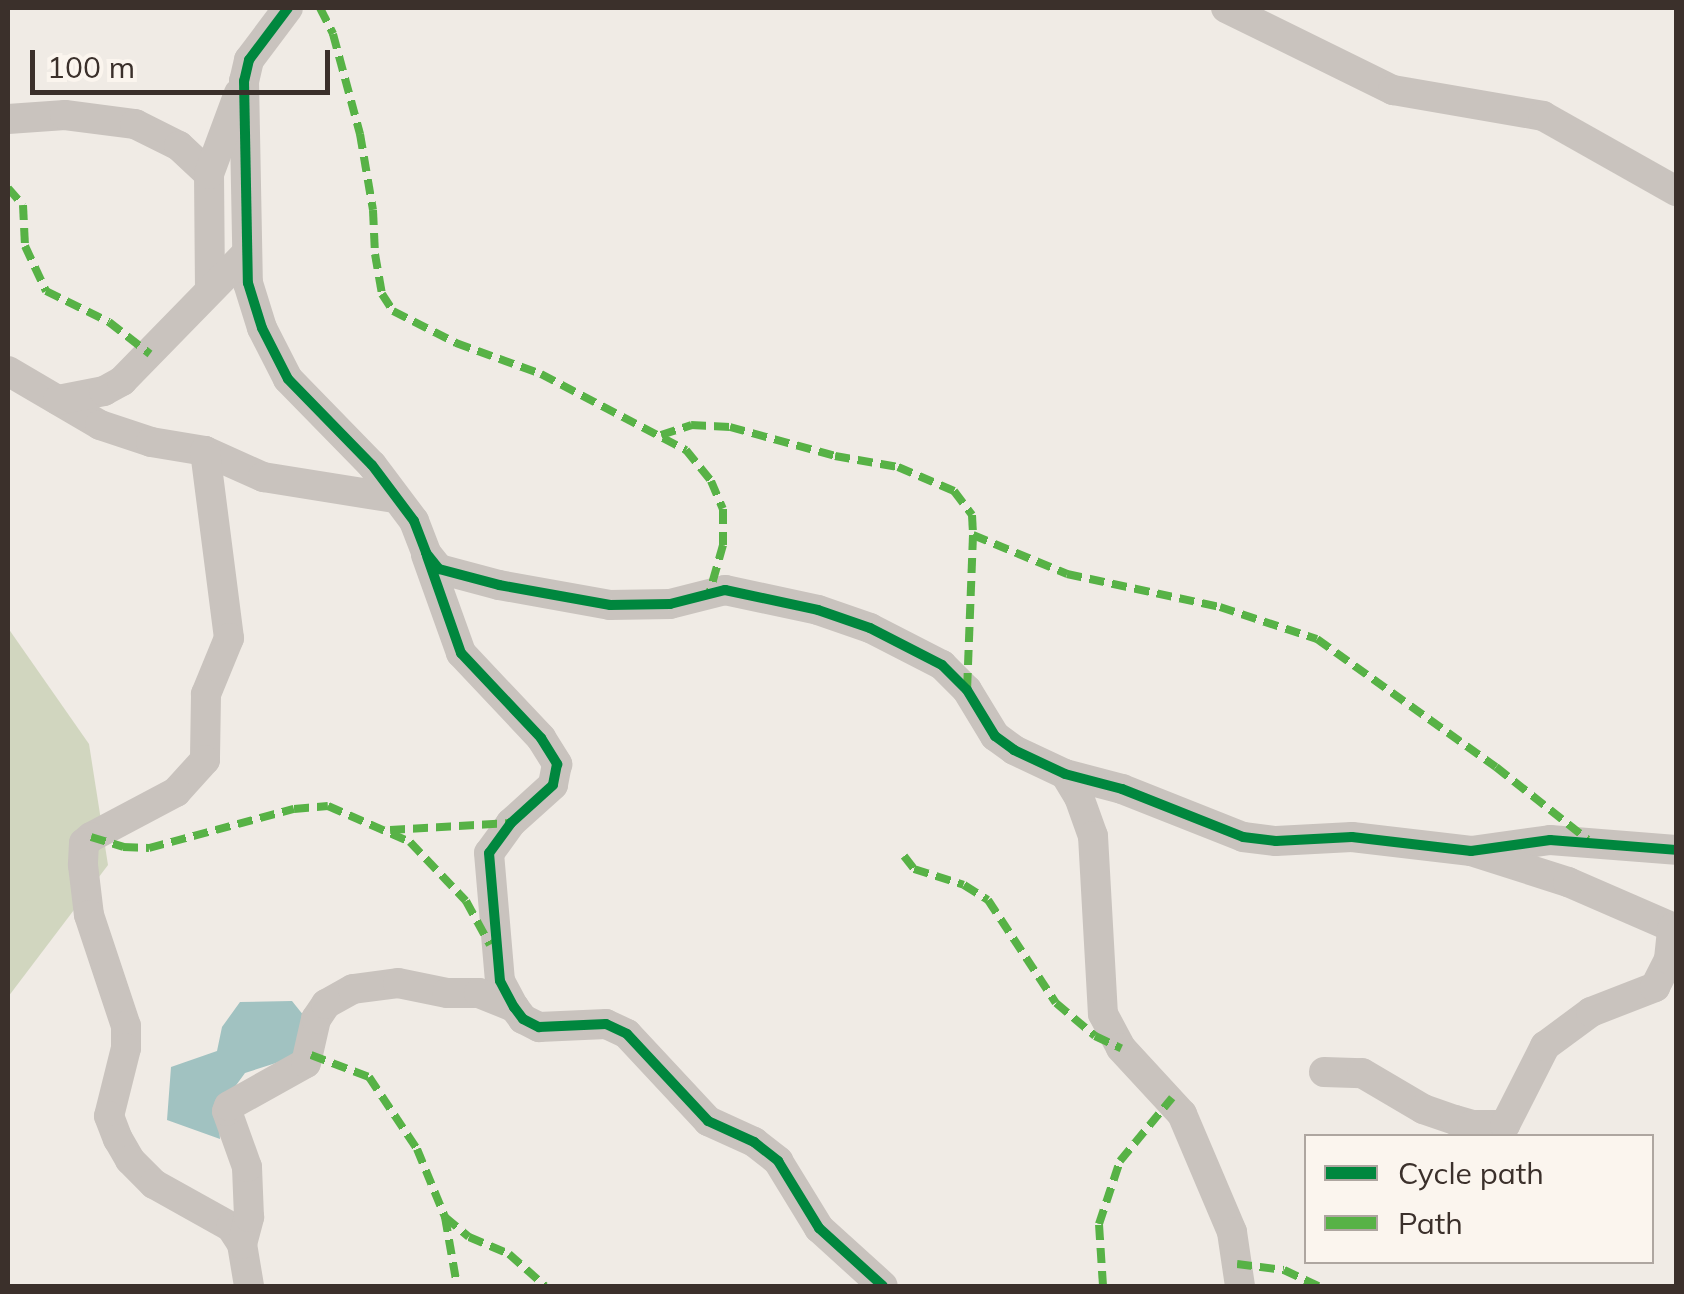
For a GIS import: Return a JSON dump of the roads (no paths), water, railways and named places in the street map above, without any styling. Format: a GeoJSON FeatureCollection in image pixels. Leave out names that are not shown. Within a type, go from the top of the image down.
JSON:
{"type":"FeatureCollection","features":[{"type":"Feature","properties":{"kind":"street"},"geometry":{"type":"LineString","coordinates":[[210,290],[209,174],[244,81],[248,60],[288,8]]}},
{"type":"Feature","properties":{"kind":"street"},"geometry":{"type":"LineString","coordinates":[[1226,8],[1392,90],[1543,116],[1676,190]]}},
{"type":"Feature","properties":{"kind":"street"},"geometry":{"type":"LineString","coordinates":[[244,81],[249,197],[246,254],[262,328],[288,380],[372,465],[414,521],[461,653],[541,738],[556,764],[553,784],[511,822],[488,853],[500,981],[514,1008],[523,1019],[538,1027],[606,1024],[627,1034],[708,1121],[754,1142],[778,1161],[819,1228],[882,1286]]}},
{"type":"Feature","properties":{"kind":"street"},"geometry":{"type":"LineString","coordinates":[[8,119],[65,115],[136,124],[180,146],[209,174]]}},
{"type":"Feature","properties":{"kind":"street"},"geometry":{"type":"LineString","coordinates":[[58,400],[99,392],[122,381],[246,254]]}},
{"type":"Feature","properties":{"kind":"street"},"geometry":{"type":"LineString","coordinates":[[8,371],[100,425],[151,442],[205,451],[263,477],[394,498]]}},
{"type":"Feature","properties":{"kind":"street"},"geometry":{"type":"LineString","coordinates":[[205,451],[229,638],[206,694],[204,760],[199,772],[176,792],[90,836],[84,844],[83,865],[89,916],[126,1026],[126,1048],[110,1116],[118,1139],[130,1160],[154,1184],[231,1226],[242,1244],[250,1286]]}},
{"type":"Feature","properties":{"kind":"street"},"geometry":{"type":"LineString","coordinates":[[426,553],[446,572],[585,601],[670,604],[724,590],[818,610],[870,628],[942,665],[966,690],[995,736],[1065,774],[1122,789],[1243,837],[1276,841],[1352,837],[1471,851],[1583,888],[1674,928],[1669,959],[1655,986],[1591,1012],[1544,1046],[1505,1124],[1472,1125],[1423,1108],[1362,1073],[1324,1072]]}},
{"type":"Feature","properties":{"kind":"street"},"geometry":{"type":"LineString","coordinates":[[1065,774],[1079,796],[1092,836],[1103,1014],[1121,1048],[1182,1114],[1232,1232],[1240,1286]]}},
{"type":"Feature","properties":{"kind":"street"},"geometry":{"type":"LineString","coordinates":[[1471,851],[1550,840],[1676,850]]}},
{"type":"Feature","properties":{"kind":"street"},"geometry":{"type":"LineString","coordinates":[[242,1244],[249,1217],[247,1167],[226,1111],[306,1063],[316,1019],[326,1004],[352,989],[398,982],[448,993],[478,993],[514,1008]]}},
{"type":"Feature","properties":{"kind":"water"},"geometry":{"type":"Polygon","coordinates":[[[292,1001],[312,1026],[301,1055],[245,1073],[218,1110],[220,1139],[167,1120],[171,1067],[217,1051],[222,1027],[240,1002],[292,1001]]]}}]}
